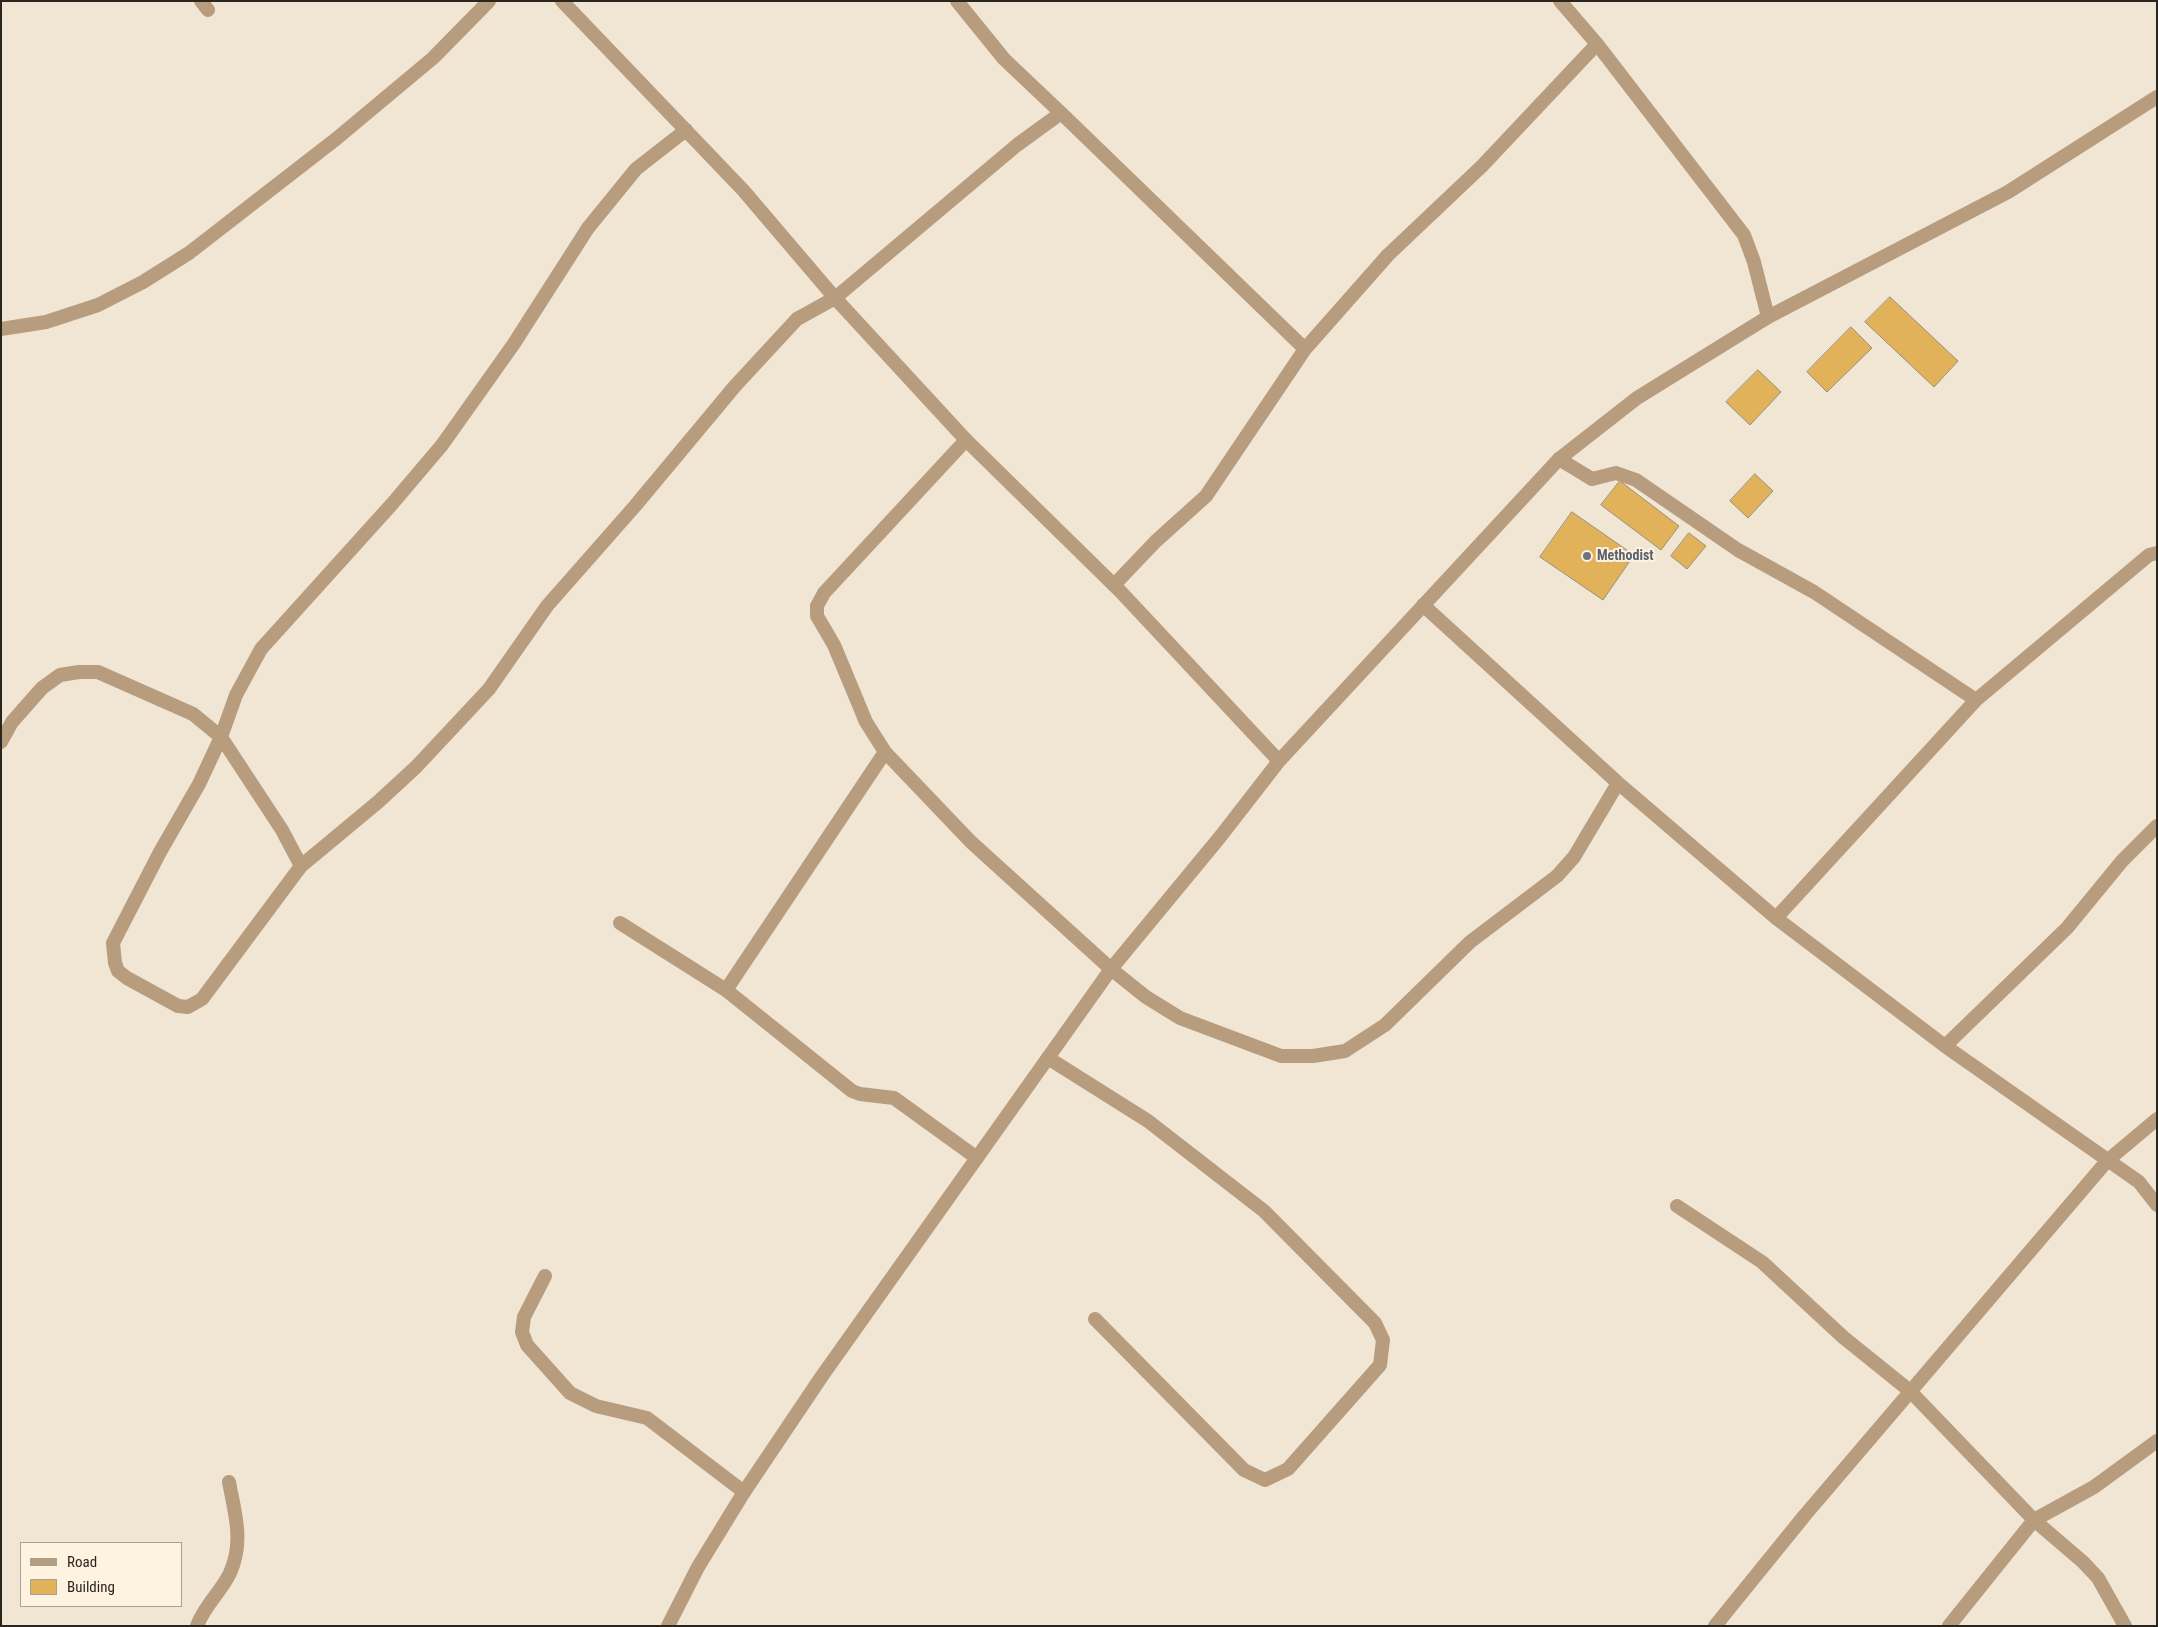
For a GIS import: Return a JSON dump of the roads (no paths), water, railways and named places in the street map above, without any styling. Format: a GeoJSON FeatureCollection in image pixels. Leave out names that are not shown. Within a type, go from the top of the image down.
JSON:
{"type":"FeatureCollection","features":[{"type":"Feature","properties":{"kind":"street"},"geometry":{"type":"LineString","coordinates":[[1,329],[46,322],[98,305],[143,282],[189,253],[336,139],[433,58],[489,1]]}},
{"type":"Feature","properties":{"kind":"street"},"geometry":{"type":"LineString","coordinates":[[562,1],[743,190],[835,298],[966,440],[1114,585],[1279,761]]}},
{"type":"Feature","properties":{"kind":"street"},"geometry":{"type":"LineString","coordinates":[[957,1],[1004,59],[1305,349]]}},
{"type":"Feature","properties":{"kind":"street"},"geometry":{"type":"LineString","coordinates":[[1567,4],[1744,235],[1754,262],[1768,317]]}},
{"type":"Feature","properties":{"kind":"street"},"geometry":{"type":"LineString","coordinates":[[1114,585],[1156,541],[1206,496],[1305,349],[1388,255],[1482,166],[1597,44]]}},
{"type":"Feature","properties":{"kind":"street"},"geometry":{"type":"LineString","coordinates":[[668,1626],[698,1567],[744,1492],[822,1376],[1111,968],[1220,837],[1279,761],[1560,459],[1638,398],[1768,317],[2008,192],[2157,97]]}},
{"type":"Feature","properties":{"kind":"street"},"geometry":{"type":"LineString","coordinates":[[686,130],[636,169],[612,198],[588,228],[513,345],[442,445],[261,649],[236,695],[221,737],[199,784],[160,852],[114,943],[115,963],[118,971],[127,978],[178,1006],[188,1008],[202,999],[301,866],[378,802],[416,767],[489,689],[547,606],[635,506],[735,386],[797,319],[835,298],[1017,145],[1061,114]]}},
{"type":"Feature","properties":{"kind":"street"},"geometry":{"type":"LineString","coordinates":[[966,440],[824,593],[816,606],[817,616],[834,645],[866,722],[886,752],[971,842],[1111,968],[1146,997],[1180,1018],[1281,1056],[1313,1056],[1345,1052],[1385,1025],[1470,942],[1557,876],[1574,857],[1618,783]]}},
{"type":"Feature","properties":{"kind":"street"},"geometry":{"type":"LineString","coordinates":[[1560,459],[1592,479],[1616,473],[1636,480],[1738,550],[1814,592],[1976,700]]}},
{"type":"Feature","properties":{"kind":"street"},"geometry":{"type":"LineString","coordinates":[[1776,918],[1976,700],[2150,555],[2157,553]]}},
{"type":"Feature","properties":{"kind":"street"},"geometry":{"type":"LineString","coordinates":[[1423,605],[1618,783],[1776,918],[1945,1046],[2139,1182],[2157,1205]]}},
{"type":"Feature","properties":{"kind":"street"},"geometry":{"type":"LineString","coordinates":[[1,742],[12,722],[42,688],[60,676],[79,672],[98,672],[193,714],[221,737],[282,830],[301,866]]}},
{"type":"Feature","properties":{"kind":"street"},"geometry":{"type":"LineString","coordinates":[[726,990],[886,752]]}},
{"type":"Feature","properties":{"kind":"street"},"geometry":{"type":"LineString","coordinates":[[1945,1046],[2066,928],[2122,862],[2157,826]]}},
{"type":"Feature","properties":{"kind":"street"},"geometry":{"type":"LineString","coordinates":[[620,923],[726,990],[852,1091],[894,1098],[977,1158]]}},
{"type":"Feature","properties":{"kind":"street"},"geometry":{"type":"LineString","coordinates":[[1048,1058],[1148,1121],[1264,1211],[1375,1323],[1383,1340],[1380,1365],[1288,1469],[1265,1480],[1244,1470],[1095,1319]]}},
{"type":"Feature","properties":{"kind":"street"},"geometry":{"type":"LineString","coordinates":[[1715,1626],[1805,1514],[2107,1161],[2157,1119]]}},
{"type":"Feature","properties":{"kind":"street"},"geometry":{"type":"LineString","coordinates":[[1677,1206],[1762,1262],[1843,1337],[1910,1391],[2034,1520],[2083,1562],[2098,1578],[2126,1626]]}},
{"type":"Feature","properties":{"kind":"street"},"geometry":{"type":"LineString","coordinates":[[545,1276],[524,1318],[522,1332],[527,1345],[570,1393],[596,1406],[647,1418],[744,1492]]}},
{"type":"Feature","properties":{"kind":"street"},"geometry":{"type":"LineString","coordinates":[[1949,1626],[2034,1520],[2094,1487],[2157,1441]]}},
{"type":"Feature","properties":{"kind":"street"},"geometry":{"type":"LineString","coordinates":[[197,1626],[200,1616],[230,1573],[239,1541],[229,1482]]}},
{"type":"Feature","properties":{"kind":"place","name":"Methodist"},"geometry":{"type":"Point","coordinates":[1587,556]}}]}
